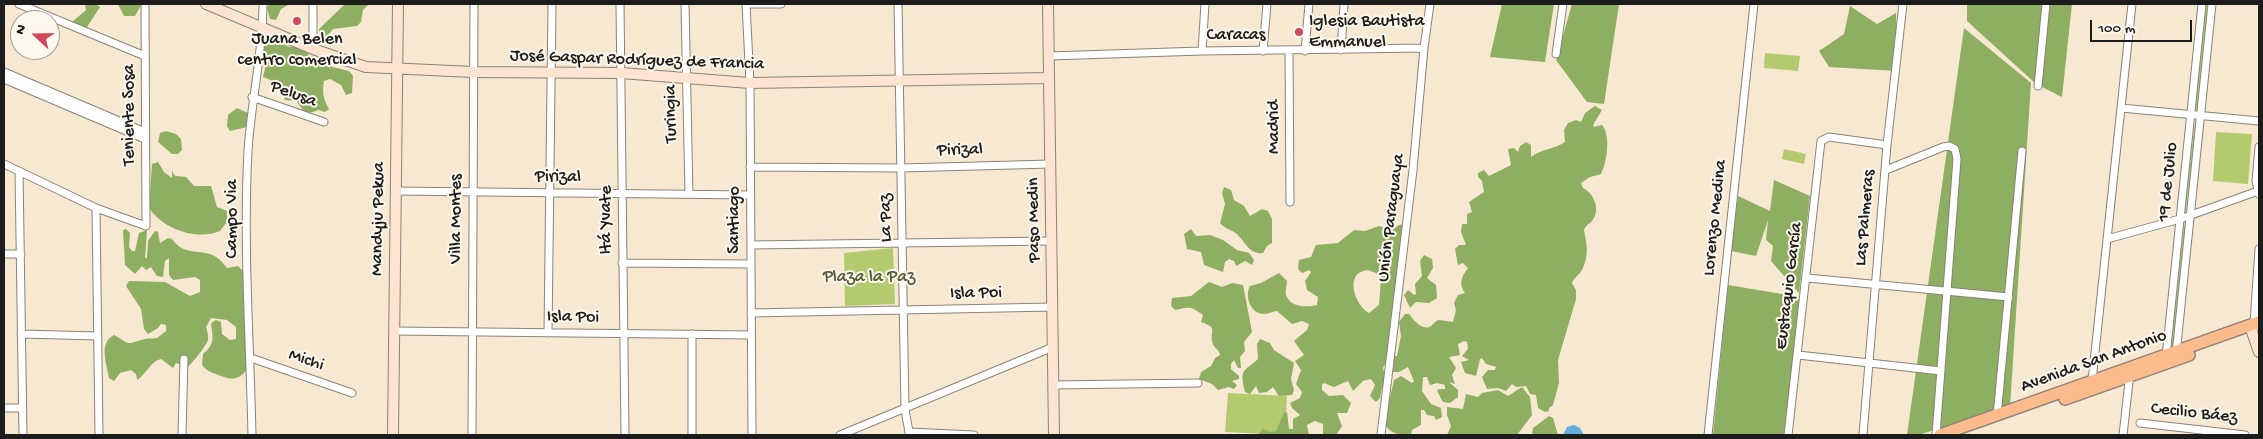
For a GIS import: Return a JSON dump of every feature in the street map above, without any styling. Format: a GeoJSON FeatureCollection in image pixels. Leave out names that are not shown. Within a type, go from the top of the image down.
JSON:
{"type":"FeatureCollection","features":[{"type":"Feature","properties":{"kind":"main road","name":"Avenida San Antonio"},"geometry":{"type":"LineString","coordinates":[[1962,435],[2256,327]]}},
{"type":"Feature","properties":{"kind":"main road","name":"Avenida San Antonio"},"geometry":{"type":"LineString","coordinates":[[1938,435],[1997,416],[2092,381],[2130,372]]}},
{"type":"Feature","properties":{"kind":"street"},"geometry":{"type":"LineString","coordinates":[[19,4],[146,56]]}},
{"type":"Feature","properties":{"kind":"street","name":"Teniente Sosa"},"geometry":{"type":"LineString","coordinates":[[96,208],[146,226],[145,4]]}},
{"type":"Feature","properties":{"kind":"street","name":"José Gaspar Rodríguez de Francia"},"geometry":{"type":"LineString","coordinates":[[206,4],[356,65],[473,72],[621,73],[750,83],[1049,78]]}},
{"type":"Feature","properties":{"kind":"street","name":"Campo Via"},"geometry":{"type":"LineString","coordinates":[[252,435],[246,205],[252,97],[263,28],[263,4]]}},
{"type":"Feature","properties":{"kind":"street"},"geometry":{"type":"LineString","coordinates":[[313,4],[313,49]]}},
{"type":"Feature","properties":{"kind":"street","name":"Mandyju Pekua"},"geometry":{"type":"LineString","coordinates":[[393,435],[398,4]]}},
{"type":"Feature","properties":{"kind":"street","name":"Villa Montes"},"geometry":{"type":"LineString","coordinates":[[472,435],[471,192],[474,4]]}},
{"type":"Feature","properties":{"kind":"street"},"geometry":{"type":"LineString","coordinates":[[548,333],[552,4]]}},
{"type":"Feature","properties":{"kind":"street","name":"Itá Yvate"},"geometry":{"type":"LineString","coordinates":[[620,4],[625,435]]}},
{"type":"Feature","properties":{"kind":"street","name":"Turingia"},"geometry":{"type":"LineString","coordinates":[[685,4],[689,194]]}},
{"type":"Feature","properties":{"kind":"street"},"geometry":{"type":"LineString","coordinates":[[746,4],[781,4]]}},
{"type":"Feature","properties":{"kind":"street","name":"Santiago"},"geometry":{"type":"LineString","coordinates":[[746,4],[750,83],[752,435]]}},
{"type":"Feature","properties":{"kind":"street","name":"La Paz"},"geometry":{"type":"LineString","coordinates":[[898,4],[905,410],[910,432],[974,435]]}},
{"type":"Feature","properties":{"kind":"street","name":"Paso Medin"},"geometry":{"type":"LineString","coordinates":[[1048,4],[1054,435]]}},
{"type":"Feature","properties":{"kind":"street"},"geometry":{"type":"LineString","coordinates":[[1202,51],[1205,4]]}},
{"type":"Feature","properties":{"kind":"street"},"geometry":{"type":"LineString","coordinates":[[1263,50],[1267,4]]}},
{"type":"Feature","properties":{"kind":"street"},"geometry":{"type":"LineString","coordinates":[[1305,51],[1310,4]]}},
{"type":"Feature","properties":{"kind":"street"},"geometry":{"type":"LineString","coordinates":[[1341,50],[1344,4]]}},
{"type":"Feature","properties":{"kind":"street","name":"Unión Paraguaya"},"geometry":{"type":"LineString","coordinates":[[1381,435],[1413,170],[1430,4]]}},
{"type":"Feature","properties":{"kind":"street"},"geometry":{"type":"LineString","coordinates":[[1556,54],[1563,4]]}},
{"type":"Feature","properties":{"kind":"street","name":"Lorenzo Medina"},"geometry":{"type":"LineString","coordinates":[[1708,435],[1754,4]]}},
{"type":"Feature","properties":{"kind":"street","name":"Las Palmeras"},"geometry":{"type":"LineString","coordinates":[[1863,435],[1887,145],[1903,4]]}},
{"type":"Feature","properties":{"kind":"street"},"geometry":{"type":"LineString","coordinates":[[2038,86],[2046,4]]}},
{"type":"Feature","properties":{"kind":"street"},"geometry":{"type":"LineString","coordinates":[[2092,381],[2132,4]]}},
{"type":"Feature","properties":{"kind":"street","name":"19 de Julio"},"geometry":{"type":"LineString","coordinates":[[2171,357],[2180,219],[2202,4]]}},
{"type":"Feature","properties":{"kind":"street","name":"19 de Julio"},"geometry":{"type":"LineString","coordinates":[[2171,357],[2190,215],[2212,4]]}},
{"type":"Feature","properties":{"kind":"street","name":"Caracas"},"geometry":{"type":"LineString","coordinates":[[1049,56],[1202,51],[1263,50],[1289,52],[1424,48]]}},
{"type":"Feature","properties":{"kind":"street","name":"Madrid"},"geometry":{"type":"LineString","coordinates":[[1289,52],[1290,202]]}},
{"type":"Feature","properties":{"kind":"street"},"geometry":{"type":"LineString","coordinates":[[4,72],[145,136]]}},
{"type":"Feature","properties":{"kind":"street"},"geometry":{"type":"LineString","coordinates":[[4,79],[145,136]]}},
{"type":"Feature","properties":{"kind":"street","name":"Pelusa"},"geometry":{"type":"LineString","coordinates":[[252,97],[324,122]]}},
{"type":"Feature","properties":{"kind":"street"},"geometry":{"type":"LineString","coordinates":[[2121,108],[2259,121]]}},
{"type":"Feature","properties":{"kind":"street","name":"Eustaquio García"},"geometry":{"type":"LineString","coordinates":[[1788,435],[1821,141],[1829,137],[1887,145]]}},
{"type":"Feature","properties":{"kind":"street"},"geometry":{"type":"LineString","coordinates":[[1886,170],[1943,148],[1950,146],[1956,149],[1958,159],[1941,371],[1938,435]]}},
{"type":"Feature","properties":{"kind":"street"},"geometry":{"type":"LineString","coordinates":[[2107,239],[2180,219],[2259,193],[2256,181],[2259,147]]}},
{"type":"Feature","properties":{"kind":"street"},"geometry":{"type":"LineString","coordinates":[[1997,416],[2022,152]]}},
{"type":"Feature","properties":{"kind":"street"},"geometry":{"type":"LineString","coordinates":[[4,164],[96,208],[99,435]]}},
{"type":"Feature","properties":{"kind":"street","name":"Pirizal"},"geometry":{"type":"LineString","coordinates":[[750,168],[901,168],[1050,164]]}},
{"type":"Feature","properties":{"kind":"street"},"geometry":{"type":"LineString","coordinates":[[19,172],[23,435]]}},
{"type":"Feature","properties":{"kind":"street","name":"Pirizal"},"geometry":{"type":"LineString","coordinates":[[395,191],[750,195]]}},
{"type":"Feature","properties":{"kind":"street"},"geometry":{"type":"LineString","coordinates":[[751,246],[1051,240]]}},
{"type":"Feature","properties":{"kind":"street"},"geometry":{"type":"LineString","coordinates":[[2259,249],[2256,327],[2259,352]]}},
{"type":"Feature","properties":{"kind":"street"},"geometry":{"type":"LineString","coordinates":[[4,254],[21,254]]}},
{"type":"Feature","properties":{"kind":"street"},"geometry":{"type":"LineString","coordinates":[[622,263],[751,264]]}},
{"type":"Feature","properties":{"kind":"street"},"geometry":{"type":"LineString","coordinates":[[1807,278],[2008,297]]}},
{"type":"Feature","properties":{"kind":"street","name":"Isla Poi"},"geometry":{"type":"LineString","coordinates":[[751,313],[1052,307]]}},
{"type":"Feature","properties":{"kind":"street","name":"Isla Poi"},"geometry":{"type":"LineString","coordinates":[[394,331],[751,335]]}},
{"type":"Feature","properties":{"kind":"street"},"geometry":{"type":"LineString","coordinates":[[21,334],[97,336]]}},
{"type":"Feature","properties":{"kind":"street"},"geometry":{"type":"LineString","coordinates":[[692,334],[692,435]]}},
{"type":"Feature","properties":{"kind":"street"},"geometry":{"type":"LineString","coordinates":[[840,435],[905,410],[1053,347]]}},
{"type":"Feature","properties":{"kind":"street"},"geometry":{"type":"LineString","coordinates":[[1798,355],[1941,371]]}},
{"type":"Feature","properties":{"kind":"street","name":"Michi"},"geometry":{"type":"LineString","coordinates":[[251,358],[352,393]]}},
{"type":"Feature","properties":{"kind":"street"},"geometry":{"type":"LineString","coordinates":[[182,435],[184,359]]}},
{"type":"Feature","properties":{"kind":"street"},"geometry":{"type":"LineString","coordinates":[[2123,435],[2130,372]]}},
{"type":"Feature","properties":{"kind":"street"},"geometry":{"type":"LineString","coordinates":[[1053,385],[1198,383]]}},
{"type":"Feature","properties":{"kind":"street"},"geometry":{"type":"LineString","coordinates":[[4,408],[22,408]]}},
{"type":"Feature","properties":{"kind":"street","name":"Cecilio Báez"},"geometry":{"type":"LineString","coordinates":[[2140,423],[2245,435]]}},
{"type":"Feature","properties":{"kind":"street"},"geometry":{"type":"LineString","coordinates":[[1048,435],[1054,435]]}},
{"type":"Feature","properties":{"kind":"green space"},"geometry":{"type":"Polygon","coordinates":[[[85,4],[96,4],[100,7],[87,27],[80,30],[72,22],[86,10],[85,4]]]}},
{"type":"Feature","properties":{"kind":"green space"},"geometry":{"type":"Polygon","coordinates":[[[118,4],[141,5],[135,16],[124,16],[118,4]]]}},
{"type":"Feature","properties":{"kind":"green space"},"geometry":{"type":"Polygon","coordinates":[[[269,4],[290,4],[281,9],[276,20],[270,19],[267,8],[269,4]]]}},
{"type":"Feature","properties":{"kind":"green space"},"geometry":{"type":"Polygon","coordinates":[[[345,4],[369,4],[363,10],[361,22],[357,26],[333,29],[323,41],[319,36],[319,29],[345,4]]]}},
{"type":"Feature","properties":{"kind":"green space"},"geometry":{"type":"Polygon","coordinates":[[[1502,4],[1554,4],[1545,62],[1490,57],[1502,4]]]}},
{"type":"Feature","properties":{"kind":"green space"},"geometry":{"type":"Polygon","coordinates":[[[1572,4],[1619,4],[1604,104],[1587,102],[1556,60],[1572,4]]]}},
{"type":"Feature","properties":{"kind":"green space"},"geometry":{"type":"Polygon","coordinates":[[[1967,4],[2072,4],[2062,97],[2036,84],[1967,21],[1967,4]]]}},
{"type":"Feature","properties":{"kind":"green space"},"geometry":{"type":"Polygon","coordinates":[[[2206,4],[2208,4],[2197,111],[2195,109],[2206,4]]]}},
{"type":"Feature","properties":{"kind":"green space"},"geometry":{"type":"Polygon","coordinates":[[[1850,6],[1877,24],[1896,13],[1897,71],[1829,67],[1819,51],[1844,34],[1850,6]]]}},
{"type":"Feature","properties":{"kind":"green space"},"geometry":{"type":"Polygon","coordinates":[[[1964,28],[2031,83],[2010,407],[1918,435],[1907,435],[1964,28]]]}},
{"type":"Feature","properties":{"kind":"green space"},"geometry":{"type":"Polygon","coordinates":[[[265,36],[290,47],[302,47],[310,56],[323,57],[328,60],[332,67],[349,71],[353,76],[352,93],[346,95],[341,85],[330,79],[324,81],[323,95],[329,109],[325,112],[319,110],[309,113],[303,110],[296,101],[285,100],[278,83],[263,77],[267,59],[258,54],[256,48],[265,36]]]}},
{"type":"Feature","properties":{"kind":"green space"},"geometry":{"type":"Polygon","coordinates":[[[1765,53],[1800,56],[1798,71],[1764,68],[1765,53]]]}},
{"type":"Feature","properties":{"kind":"green space"},"geometry":{"type":"Polygon","coordinates":[[[1595,106],[1602,110],[1593,125],[1594,127],[1602,125],[1605,130],[1607,142],[1606,156],[1601,174],[1590,177],[1581,183],[1583,188],[1593,198],[1596,212],[1595,217],[1584,230],[1587,245],[1586,260],[1582,270],[1572,283],[1576,290],[1576,299],[1558,360],[1559,383],[1553,405],[1549,408],[1549,411],[1545,412],[1538,408],[1536,395],[1530,394],[1526,386],[1516,387],[1512,384],[1506,391],[1498,388],[1487,389],[1482,377],[1488,370],[1495,370],[1496,367],[1486,364],[1482,358],[1480,359],[1476,376],[1465,373],[1461,362],[1469,360],[1462,356],[1468,349],[1467,342],[1464,341],[1458,344],[1460,355],[1449,357],[1456,368],[1452,375],[1455,384],[1449,382],[1458,390],[1458,397],[1450,403],[1443,402],[1437,391],[1445,389],[1445,385],[1437,383],[1430,385],[1427,377],[1423,377],[1422,391],[1431,404],[1441,408],[1442,417],[1436,420],[1434,416],[1427,415],[1424,410],[1421,410],[1421,425],[1412,430],[1411,435],[1395,433],[1389,430],[1384,423],[1394,380],[1401,376],[1412,383],[1414,381],[1408,367],[1399,372],[1392,372],[1387,360],[1383,368],[1387,381],[1382,387],[1380,398],[1376,402],[1370,396],[1375,385],[1371,379],[1363,381],[1353,391],[1348,381],[1334,387],[1324,383],[1322,385],[1322,390],[1329,396],[1343,395],[1351,403],[1347,413],[1337,413],[1342,426],[1336,435],[1323,435],[1323,424],[1315,421],[1307,425],[1309,435],[1258,435],[1263,429],[1270,432],[1276,431],[1284,413],[1287,412],[1289,429],[1293,429],[1293,419],[1300,415],[1292,408],[1290,403],[1300,398],[1302,392],[1296,384],[1301,370],[1295,361],[1304,355],[1294,341],[1307,330],[1309,324],[1302,321],[1292,324],[1277,311],[1265,314],[1256,311],[1248,300],[1250,286],[1261,283],[1279,273],[1287,281],[1286,295],[1289,301],[1300,306],[1317,305],[1318,297],[1307,290],[1305,281],[1311,272],[1309,270],[1302,273],[1298,269],[1299,260],[1311,257],[1316,245],[1338,243],[1354,230],[1365,231],[1379,226],[1392,230],[1399,225],[1405,224],[1404,272],[1394,356],[1397,356],[1401,336],[1399,322],[1405,314],[1409,314],[1418,324],[1426,328],[1439,320],[1453,322],[1456,310],[1454,303],[1458,295],[1465,293],[1462,280],[1468,268],[1463,263],[1458,265],[1455,249],[1459,245],[1466,245],[1461,232],[1462,224],[1467,224],[1467,214],[1472,212],[1469,202],[1484,192],[1478,173],[1484,170],[1489,176],[1511,165],[1508,149],[1514,148],[1518,152],[1520,146],[1526,142],[1531,145],[1531,157],[1565,142],[1564,130],[1568,123],[1576,120],[1581,122],[1585,113],[1595,106]],[[1368,270],[1360,272],[1354,283],[1354,290],[1359,304],[1369,313],[1379,305],[1381,279],[1376,273],[1368,270]]]}},
{"type":"Feature","properties":{"kind":"green space"},"geometry":{"type":"Polygon","coordinates":[[[237,108],[250,114],[247,127],[230,131],[227,126],[228,115],[237,108]]]}},
{"type":"Feature","properties":{"kind":"green space"},"geometry":{"type":"Polygon","coordinates":[[[2196,123],[2186,212],[2184,210],[2196,123]]]}},
{"type":"Feature","properties":{"kind":"green space"},"geometry":{"type":"Polygon","coordinates":[[[166,131],[176,134],[181,139],[182,150],[178,154],[172,154],[158,142],[160,133],[166,131]]]}},
{"type":"Feature","properties":{"kind":"green space"},"geometry":{"type":"Polygon","coordinates":[[[2216,132],[2252,134],[2248,184],[2213,181],[2216,132]]]}},
{"type":"Feature","properties":{"kind":"green space"},"geometry":{"type":"Polygon","coordinates":[[[1784,149],[1806,154],[1804,164],[1782,159],[1784,149]]]}},
{"type":"Feature","properties":{"kind":"green space"},"geometry":{"type":"Polygon","coordinates":[[[158,162],[164,172],[172,178],[172,171],[175,176],[186,177],[194,186],[211,186],[217,207],[227,211],[227,222],[220,231],[211,234],[191,234],[172,227],[155,215],[149,208],[152,164],[158,162]]]}},
{"type":"Feature","properties":{"kind":"green space"},"geometry":{"type":"Polygon","coordinates":[[[1774,180],[1810,196],[1799,293],[1771,261],[1773,246],[1766,240],[1768,220],[1756,256],[1731,251],[1738,196],[1770,211],[1774,180]]]}},
{"type":"Feature","properties":{"kind":"green space"},"geometry":{"type":"Polygon","coordinates":[[[1224,187],[1231,190],[1234,200],[1244,206],[1250,216],[1262,209],[1268,211],[1272,219],[1272,243],[1267,246],[1263,253],[1250,249],[1238,235],[1220,223],[1225,204],[1222,193],[1224,187]]]}},
{"type":"Feature","properties":{"kind":"green space"},"geometry":{"type":"Polygon","coordinates":[[[2184,225],[2186,226],[2173,345],[2171,344],[2184,225]]]}},
{"type":"Feature","properties":{"kind":"green space"},"geometry":{"type":"Polygon","coordinates":[[[126,229],[130,233],[129,247],[132,251],[135,251],[139,233],[147,230],[145,258],[147,258],[148,241],[155,231],[158,232],[160,243],[168,238],[172,239],[178,246],[185,249],[213,255],[227,268],[238,266],[246,274],[248,368],[241,376],[226,378],[210,372],[202,365],[203,354],[210,347],[212,340],[211,323],[216,320],[221,322],[222,334],[230,340],[236,339],[236,327],[227,320],[211,318],[206,327],[207,343],[187,367],[176,363],[173,368],[161,359],[151,365],[137,380],[136,374],[131,370],[120,373],[114,381],[109,378],[105,348],[109,339],[114,335],[131,343],[157,338],[166,331],[166,325],[161,324],[148,334],[144,329],[141,309],[126,286],[129,281],[165,282],[190,296],[200,292],[200,280],[195,277],[173,280],[169,275],[169,258],[165,261],[163,277],[157,276],[151,267],[146,270],[142,266],[135,274],[125,265],[123,230],[126,229]]]}},
{"type":"Feature","properties":{"kind":"green space"},"geometry":{"type":"Polygon","coordinates":[[[1191,229],[1196,236],[1210,235],[1223,240],[1237,250],[1249,253],[1254,260],[1252,265],[1245,261],[1236,266],[1234,261],[1229,259],[1225,262],[1223,272],[1204,265],[1201,252],[1187,249],[1184,234],[1191,229]]]}},
{"type":"Feature","properties":{"kind":"green space","name":"Plaza la Paz"},"geometry":{"type":"Polygon","coordinates":[[[893,248],[895,304],[845,306],[844,253],[893,248]]]}},
{"type":"Feature","properties":{"kind":"green space"},"geometry":{"type":"Polygon","coordinates":[[[1424,255],[1432,259],[1433,268],[1427,278],[1436,285],[1437,298],[1429,303],[1416,302],[1410,308],[1404,295],[1408,290],[1414,295],[1416,294],[1415,284],[1422,276],[1420,261],[1424,255]]]}},
{"type":"Feature","properties":{"kind":"green space"},"geometry":{"type":"Polygon","coordinates":[[[1209,282],[1222,287],[1232,283],[1243,285],[1252,332],[1244,342],[1245,351],[1240,357],[1241,368],[1238,368],[1234,360],[1231,364],[1231,369],[1239,376],[1239,379],[1232,381],[1237,385],[1234,389],[1229,387],[1218,390],[1212,384],[1199,379],[1201,372],[1211,366],[1215,358],[1220,355],[1213,344],[1212,328],[1201,322],[1203,315],[1195,310],[1187,308],[1175,310],[1171,306],[1172,298],[1191,296],[1209,282]]]}},
{"type":"Feature","properties":{"kind":"green space"},"geometry":{"type":"Polygon","coordinates":[[[1728,285],[1800,297],[1784,435],[1713,435],[1728,285]]]}},
{"type":"Feature","properties":{"kind":"green space"},"geometry":{"type":"Polygon","coordinates":[[[1260,339],[1270,343],[1274,350],[1294,363],[1291,379],[1294,390],[1292,395],[1279,396],[1273,387],[1267,392],[1259,393],[1256,386],[1250,394],[1245,392],[1243,374],[1258,359],[1257,344],[1260,339]]]}},
{"type":"Feature","properties":{"kind":"green space"},"geometry":{"type":"Polygon","coordinates":[[[1522,387],[1530,397],[1532,415],[1517,435],[1447,435],[1451,426],[1447,415],[1447,407],[1463,409],[1466,394],[1478,397],[1482,393],[1498,390],[1508,396],[1522,387]]]}},
{"type":"Feature","properties":{"kind":"green space"},"geometry":{"type":"Polygon","coordinates":[[[1228,393],[1287,396],[1285,435],[1225,432],[1228,393]]]}},
{"type":"Feature","properties":{"kind":"green space"},"geometry":{"type":"Polygon","coordinates":[[[1549,416],[1553,418],[1558,435],[1532,435],[1533,428],[1549,416]]]}},
{"type":"Feature","properties":{"kind":"water"},"geometry":{"type":"Polygon","coordinates":[[[1574,425],[1580,428],[1584,435],[1563,435],[1567,427],[1574,425]]]}},
{"type":"Feature","properties":{"kind":"place","name":"Juana Belen centro comercial"},"geometry":{"type":"Point","coordinates":[297,21]}},
{"type":"Feature","properties":{"kind":"place","name":"Iglesia Bautista Emmanuel"},"geometry":{"type":"Point","coordinates":[1299,32]}}]}
